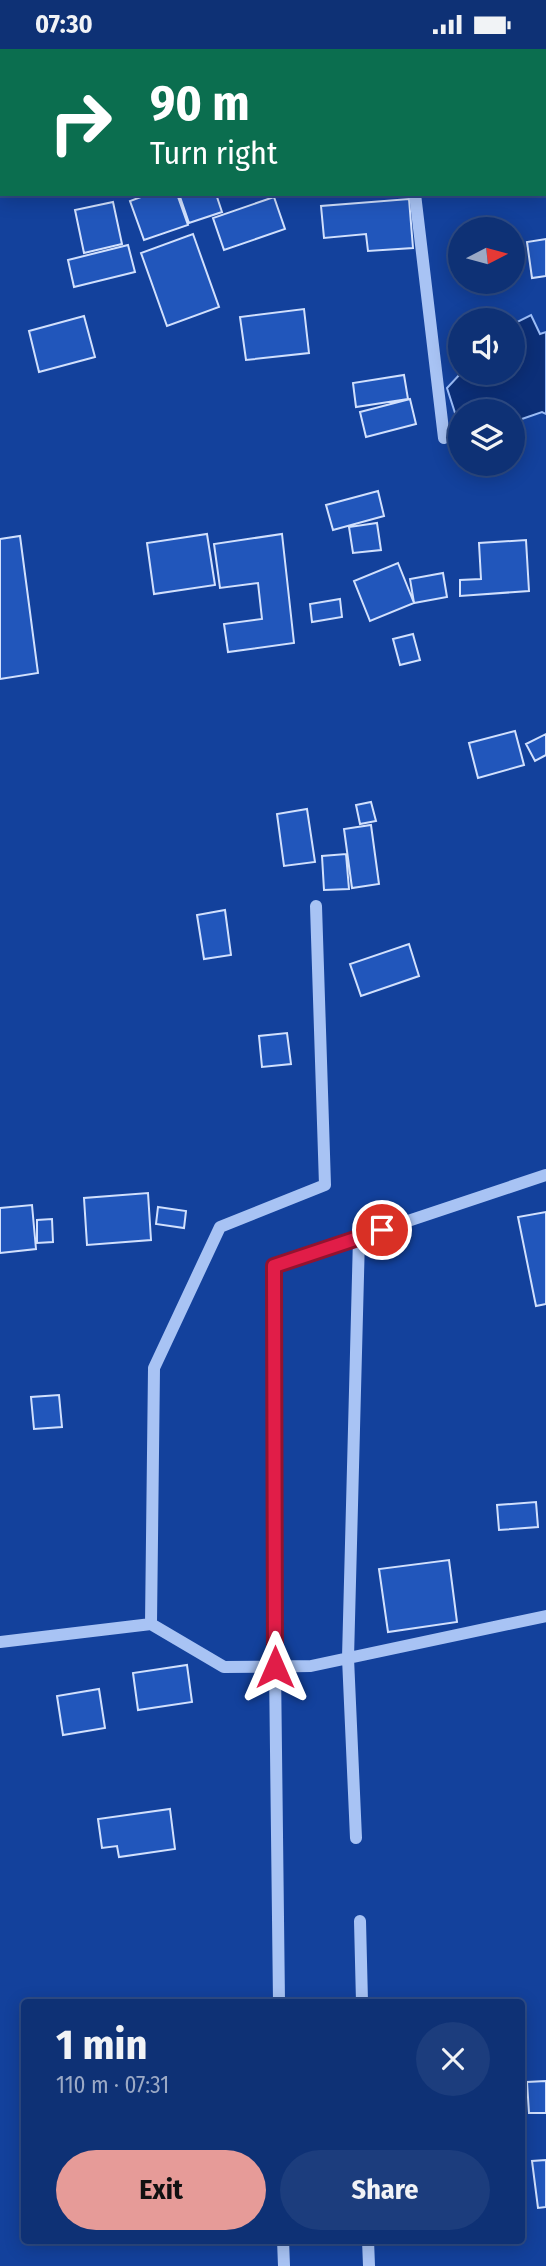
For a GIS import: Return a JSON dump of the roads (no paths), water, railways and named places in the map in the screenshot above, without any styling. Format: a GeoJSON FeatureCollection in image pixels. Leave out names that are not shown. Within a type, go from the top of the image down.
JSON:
{"type":"FeatureCollection","features":[{"type":"Feature","properties":{"kind":"street"},"geometry":{"type":"LineString","coordinates":[[415,196],[444,438]]}},
{"type":"Feature","properties":{"kind":"street"},"geometry":{"type":"LineString","coordinates":[[151,1624],[155,1368],[220,1227],[325,1185],[316,905]]}},
{"type":"Feature","properties":{"kind":"street"},"geometry":{"type":"LineString","coordinates":[[279,1999],[274,1266],[546,1175]]}},
{"type":"Feature","properties":{"kind":"street"},"geometry":{"type":"LineString","coordinates":[[356,1838],[348,1658],[359,1238]]}},
{"type":"Feature","properties":{"kind":"street"},"geometry":{"type":"LineString","coordinates":[[0,1642],[151,1624],[224,1667],[311,1666],[546,1616]]}},
{"type":"Feature","properties":{"kind":"street"},"geometry":{"type":"LineString","coordinates":[[360,1921],[362,1999]]}},
{"type":"Feature","properties":{"kind":"street"},"geometry":{"type":"LineString","coordinates":[[283,2244],[284,2266]]}},
{"type":"Feature","properties":{"kind":"street"},"geometry":{"type":"LineString","coordinates":[[368,2244],[369,2266]]}},
{"type":"Feature","properties":{"kind":"water"},"geometry":{"type":"Polygon","coordinates":[[[531,315],[540,334],[546,332],[546,414],[542,412],[525,418],[525,399],[451,399],[447,388],[450,385],[525,385],[525,318],[531,315]]]}}]}
